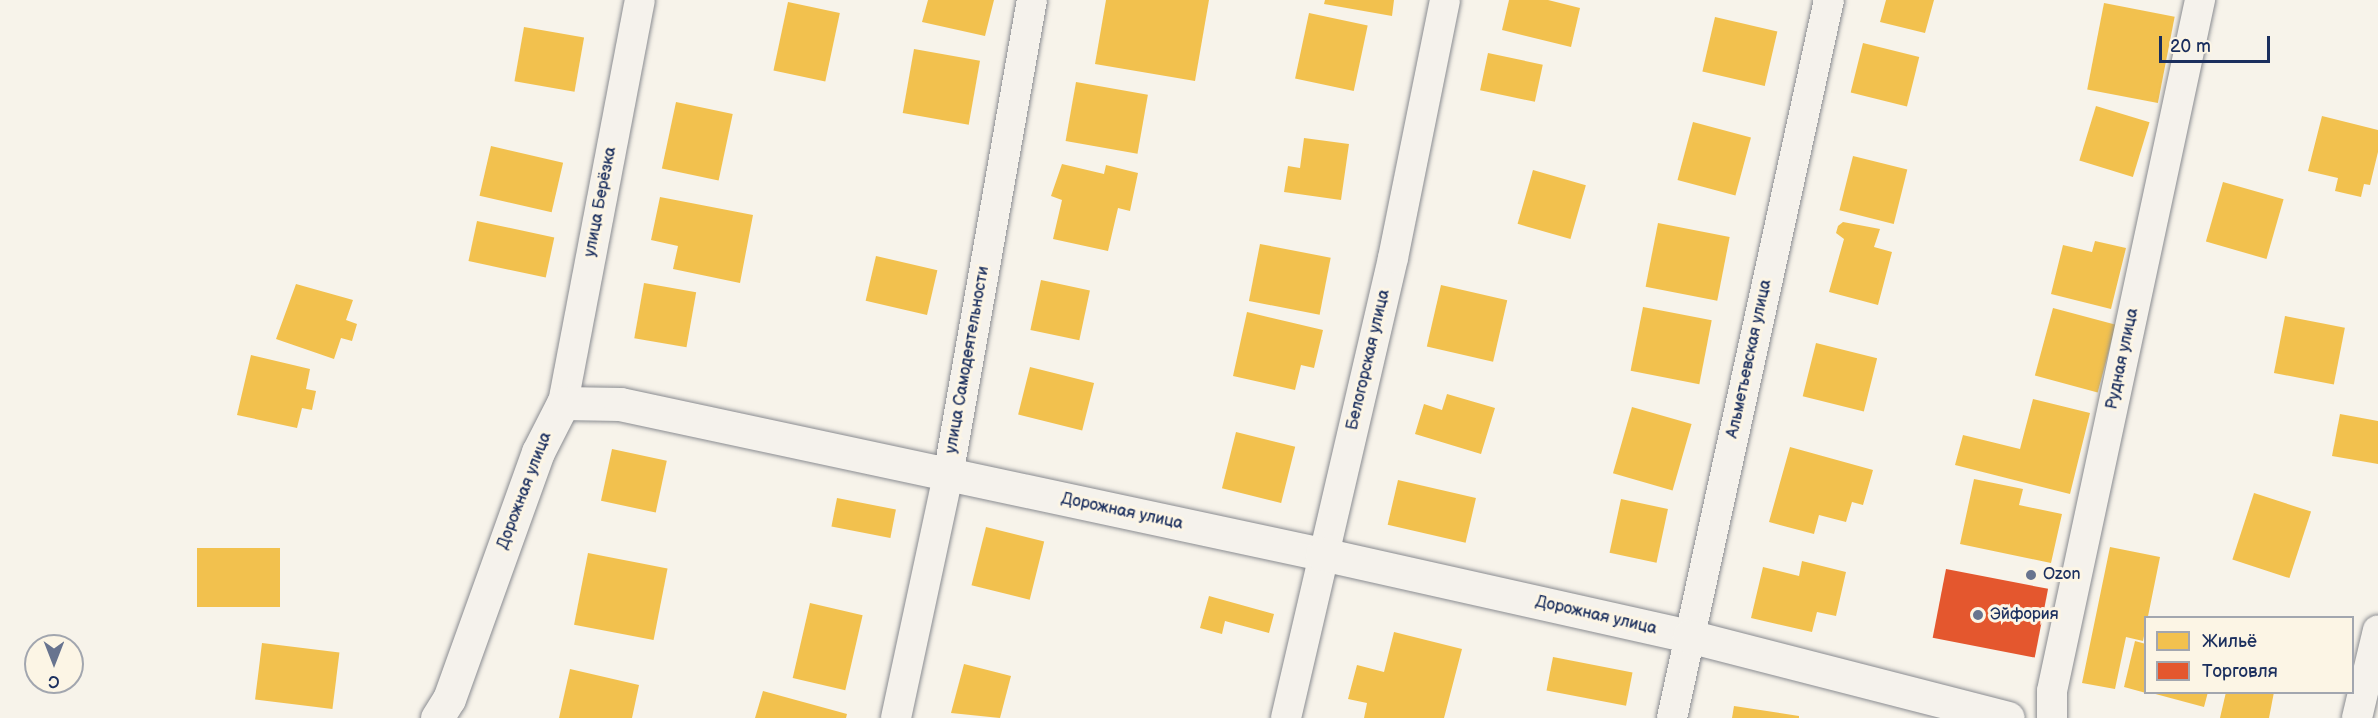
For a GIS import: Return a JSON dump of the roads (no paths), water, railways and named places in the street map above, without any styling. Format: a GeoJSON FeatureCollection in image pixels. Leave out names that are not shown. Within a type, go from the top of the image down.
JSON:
{"type":"FeatureCollection","features":[{"type":"Feature","properties":{"kind":"street","name":"улица Берёзка"},"geometry":{"type":"LineString","coordinates":[[563,403],[640,0]]}},
{"type":"Feature","properties":{"kind":"street","name":"улица Самодеятельности"},"geometry":{"type":"LineString","coordinates":[[896,718],[948,476],[1032,0]]}},
{"type":"Feature","properties":{"kind":"street","name":"Белогорская улица"},"geometry":{"type":"LineString","coordinates":[[1286,718],[1322,554],[1393,258],[1445,0]]}},
{"type":"Feature","properties":{"kind":"street","name":"Альметьевская улица"},"geometry":{"type":"LineString","coordinates":[[1672,718],[1829,0]]}},
{"type":"Feature","properties":{"kind":"street","name":"Рудная улица"},"geometry":{"type":"LineString","coordinates":[[2052,718],[2054,680],[2200,0]]}},
{"type":"Feature","properties":{"kind":"street","name":"Дорожная улица"},"geometry":{"type":"LineString","coordinates":[[437,718],[448,699],[538,452],[563,403],[620,404],[948,476],[1322,554],[1689,636],[2008,718]]}},
{"type":"Feature","properties":{"kind":"street"},"geometry":{"type":"LineString","coordinates":[[2357,718],[2378,630]]}},
{"type":"Feature","properties":{"kind":"place","name":"Ozon"},"geometry":{"type":"Point","coordinates":[2031,575]}},
{"type":"Feature","properties":{"kind":"place","name":"Эйфория"},"geometry":{"type":"Point","coordinates":[1978,615]}}]}
